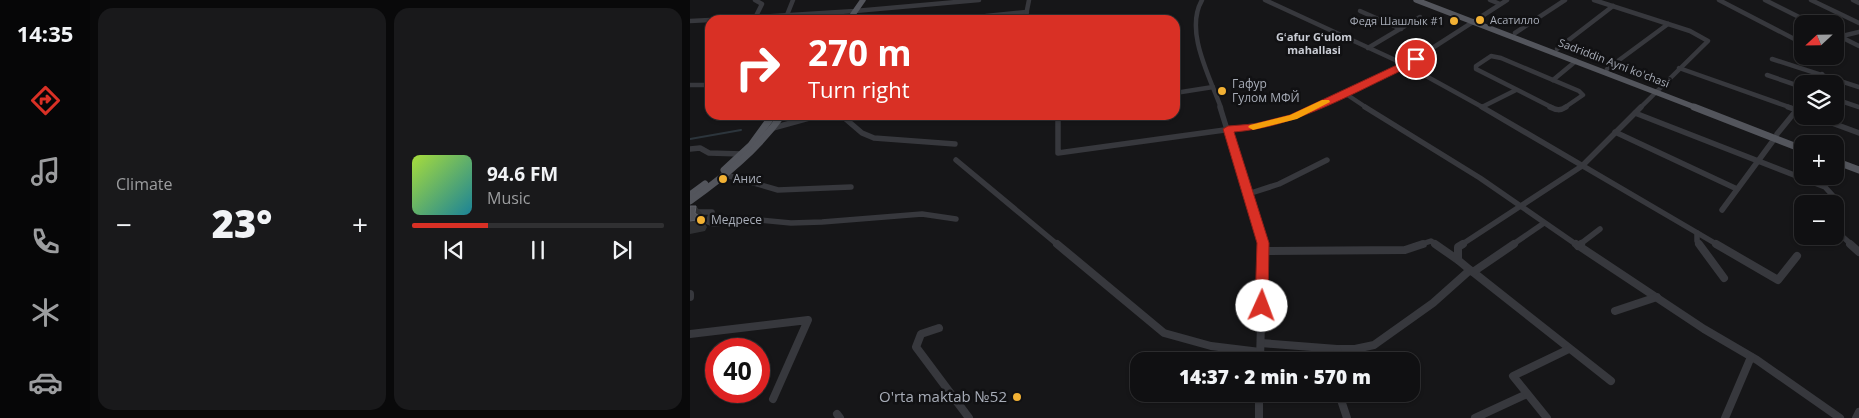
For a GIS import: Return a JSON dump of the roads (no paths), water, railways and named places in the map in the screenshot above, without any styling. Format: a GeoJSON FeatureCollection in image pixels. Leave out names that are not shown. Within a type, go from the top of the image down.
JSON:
{"type":"FeatureCollection","features":[{"type":"Feature","properties":{"kind":"main road"},"geometry":{"type":"LineString","coordinates":[[853,15],[863,0]]}},
{"type":"Feature","properties":{"kind":"main road"},"geometry":{"type":"LineString","coordinates":[[859,15],[869,0]]}},
{"type":"Feature","properties":{"kind":"main road","name":"Sadriddin Ayni ko'chasi"},"geometry":{"type":"LineString","coordinates":[[1416,0],[1557,49],[1658,91]]}},
{"type":"Feature","properties":{"kind":"main road","name":"Sadriddin Ayni ko'chasi"},"geometry":{"type":"LineString","coordinates":[[1427,0],[1576,61],[1794,142]]}},
{"type":"Feature","properties":{"kind":"main road"},"geometry":{"type":"LineString","coordinates":[[690,195],[742,154],[759,136],[770,120]]}},
{"type":"Feature","properties":{"kind":"main road"},"geometry":{"type":"LineString","coordinates":[[690,201],[726,175],[760,145],[779,120]]}},
{"type":"Feature","properties":{"kind":"main road","name":"Sadriddin Ayni ko'chasi"},"geometry":{"type":"LineString","coordinates":[[1776,136],[1794,145]]}},
{"type":"Feature","properties":{"kind":"main road"},"geometry":{"type":"LineString","coordinates":[[1844,159],[1859,165]]}},
{"type":"Feature","properties":{"kind":"main road"},"geometry":{"type":"LineString","coordinates":[[1844,164],[1859,170]]}},
{"type":"Feature","properties":{"kind":"street"},"geometry":{"type":"LineString","coordinates":[[755,0],[762,4],[756,15]]}},
{"type":"Feature","properties":{"kind":"street"},"geometry":{"type":"LineString","coordinates":[[793,0],[787,15],[979,0]]}},
{"type":"Feature","properties":{"kind":"street"},"geometry":{"type":"LineString","coordinates":[[1027,15],[1029,0]]}},
{"type":"Feature","properties":{"kind":"street"},"geometry":{"type":"LineString","coordinates":[[1202,0],[1198,7],[1195,36],[1228,129],[1263,243],[1260,352]]}},
{"type":"Feature","properties":{"kind":"street"},"geometry":{"type":"LineString","coordinates":[[1267,0],[1406,66],[1482,107],[1778,280],[1797,256]]}},
{"type":"Feature","properties":{"kind":"street"},"geometry":{"type":"LineString","coordinates":[[1490,0],[1500,4]]}},
{"type":"Feature","properties":{"kind":"street"},"geometry":{"type":"LineString","coordinates":[[1058,120],[1058,153],[1268,124],[1293,117],[1406,66],[1507,0]]}},
{"type":"Feature","properties":{"kind":"street"},"geometry":{"type":"LineString","coordinates":[[1515,34],[1565,0]]}},
{"type":"Feature","properties":{"kind":"street"},"geometry":{"type":"LineString","coordinates":[[1458,260],[1458,247],[1582,166],[1708,41],[1707,38],[1594,0]]}},
{"type":"Feature","properties":{"kind":"street"},"geometry":{"type":"LineString","coordinates":[[1720,0],[1794,39]]}},
{"type":"Feature","properties":{"kind":"street"},"geometry":{"type":"LineString","coordinates":[[1765,0],[1796,15]]}},
{"type":"Feature","properties":{"kind":"street"},"geometry":{"type":"LineString","coordinates":[[1811,0],[1859,23]]}},
{"type":"Feature","properties":{"kind":"street"},"geometry":{"type":"LineString","coordinates":[[1853,0],[1859,3]]}},
{"type":"Feature","properties":{"kind":"street"},"geometry":{"type":"LineString","coordinates":[[1557,49],[1613,6]]}},
{"type":"Feature","properties":{"kind":"street"},"geometry":{"type":"LineString","coordinates":[[1360,11],[1401,29]]}},
{"type":"Feature","properties":{"kind":"street"},"geometry":{"type":"LineString","coordinates":[[996,15],[1027,12]]}},
{"type":"Feature","properties":{"kind":"street"},"geometry":{"type":"LineString","coordinates":[[1368,48],[1420,18]]}},
{"type":"Feature","properties":{"kind":"street"},"geometry":{"type":"LineString","coordinates":[[690,22],[705,21]]}},
{"type":"Feature","properties":{"kind":"street"},"geometry":{"type":"LineString","coordinates":[[1608,69],[1668,24]]}},
{"type":"Feature","properties":{"kind":"street"},"geometry":{"type":"LineString","coordinates":[[1844,35],[1859,32]]}},
{"type":"Feature","properties":{"kind":"street"},"geometry":{"type":"LineString","coordinates":[[1844,39],[1859,46]]}},
{"type":"Feature","properties":{"kind":"street"},"geometry":{"type":"LineString","coordinates":[[1491,56],[1496,57],[1579,91],[1583,95],[1560,111],[1516,90],[1476,69],[1476,66],[1491,56]]}},
{"type":"Feature","properties":{"kind":"street"},"geometry":{"type":"LineString","coordinates":[[1772,58],[1859,87]]}},
{"type":"Feature","properties":{"kind":"street"},"geometry":{"type":"LineString","coordinates":[[1552,80],[1576,61]]}},
{"type":"Feature","properties":{"kind":"street"},"geometry":{"type":"LineString","coordinates":[[1680,68],[1794,110]]}},
{"type":"Feature","properties":{"kind":"street"},"geometry":{"type":"LineString","coordinates":[[1767,76],[1794,84]]}},
{"type":"Feature","properties":{"kind":"street"},"geometry":{"type":"LineString","coordinates":[[690,86],[705,85]]}},
{"type":"Feature","properties":{"kind":"street"},"geometry":{"type":"LineString","coordinates":[[1180,92],[1213,87]]}},
{"type":"Feature","properties":{"kind":"street"},"geometry":{"type":"LineString","coordinates":[[1482,107],[1516,90]]}},
{"type":"Feature","properties":{"kind":"street"},"geometry":{"type":"LineString","coordinates":[[1346,94],[1480,178],[1578,246],[1704,329],[1751,357],[1840,418]]}},
{"type":"Feature","properties":{"kind":"street"},"geometry":{"type":"LineString","coordinates":[[1844,102],[1859,107]]}},
{"type":"Feature","properties":{"kind":"street"},"geometry":{"type":"LineString","coordinates":[[1635,113],[1825,187],[1833,195]]}},
{"type":"Feature","properties":{"kind":"street"},"geometry":{"type":"LineString","coordinates":[[1722,210],[1776,136],[1794,118]]}},
{"type":"Feature","properties":{"kind":"street"},"geometry":{"type":"LineString","coordinates":[[773,128],[802,120]]}},
{"type":"Feature","properties":{"kind":"street"},"geometry":{"type":"LineString","coordinates":[[847,120],[862,133],[874,138],[955,144]]}},
{"type":"Feature","properties":{"kind":"street"},"geometry":{"type":"LineString","coordinates":[[1837,125],[1859,133]]}},
{"type":"Feature","properties":{"kind":"street"},"geometry":{"type":"LineString","coordinates":[[1615,132],[1737,189]]}},
{"type":"Feature","properties":{"kind":"street"},"geometry":{"type":"LineString","coordinates":[[690,149],[700,148],[709,153],[742,154]]}},
{"type":"Feature","properties":{"kind":"street"},"geometry":{"type":"LineString","coordinates":[[956,160],[1164,333],[1200,344],[1244,352]]}},
{"type":"Feature","properties":{"kind":"street"},"geometry":{"type":"LineString","coordinates":[[1248,194],[1279,184],[1327,160]]}},
{"type":"Feature","properties":{"kind":"street"},"geometry":{"type":"LineString","coordinates":[[726,175],[740,176],[766,188],[778,190],[851,187]]}},
{"type":"Feature","properties":{"kind":"street"},"geometry":{"type":"LineString","coordinates":[[690,212],[712,212],[708,222],[713,224],[760,220],[791,223],[922,214],[956,219]]}},
{"type":"Feature","properties":{"kind":"street"},"geometry":{"type":"LineString","coordinates":[[1260,342],[1338,349],[1355,349],[1374,345],[1433,303],[1472,271],[1544,223]]}},
{"type":"Feature","properties":{"kind":"street"},"geometry":{"type":"LineString","coordinates":[[1578,246],[1600,229]]}},
{"type":"Feature","properties":{"kind":"street"},"geometry":{"type":"LineString","coordinates":[[1697,233],[1697,242],[1724,278]]}},
{"type":"Feature","properties":{"kind":"street"},"geometry":{"type":"LineString","coordinates":[[1844,238],[1859,252]]}},
{"type":"Feature","properties":{"kind":"street"},"geometry":{"type":"LineString","coordinates":[[1263,250],[1405,250],[1431,241],[1458,260],[1611,382]]}},
{"type":"Feature","properties":{"kind":"street"},"geometry":{"type":"LineString","coordinates":[[1615,311],[1657,297]]}},
{"type":"Feature","properties":{"kind":"street"},"geometry":{"type":"LineString","coordinates":[[690,334],[808,320],[773,399]]}},
{"type":"Feature","properties":{"kind":"street"},"geometry":{"type":"LineString","coordinates":[[939,328],[921,334],[916,347],[969,418]]}},
{"type":"Feature","properties":{"kind":"street"},"geometry":{"type":"LineString","coordinates":[[1547,418],[1513,376],[1568,349]]}},
{"type":"Feature","properties":{"kind":"street"},"geometry":{"type":"LineString","coordinates":[[1725,418],[1751,357]]}},
{"type":"Feature","properties":{"kind":"street"},"geometry":{"type":"LineString","coordinates":[[1476,418],[1527,394]]}},
{"type":"Feature","properties":{"kind":"street"},"geometry":{"type":"LineString","coordinates":[[1259,402],[1259,418]]}},
{"type":"Feature","properties":{"kind":"street"},"geometry":{"type":"LineString","coordinates":[[1342,402],[1347,418]]}},
{"type":"Feature","properties":{"kind":"street"},"geometry":{"type":"LineString","coordinates":[[1856,418],[1859,412]]}},
{"type":"Feature","properties":{"kind":"waterway"},"geometry":{"type":"LineString","coordinates":[[690,139],[741,130]]}},
{"type":"Feature","properties":{"kind":"place","name":"Асатилло"},"geometry":{"type":"Point","coordinates":[1480,20]}},
{"type":"Feature","properties":{"kind":"place","name":"Федя Шашлык #1"},"geometry":{"type":"Point","coordinates":[1454,21]}},
{"type":"Feature","properties":{"kind":"place","name":"Гафур Гулом МФЙ"},"geometry":{"type":"Point","coordinates":[1222,91]}},
{"type":"Feature","properties":{"kind":"place","name":"Анис"},"geometry":{"type":"Point","coordinates":[723,179]}},
{"type":"Feature","properties":{"kind":"place","name":"Медресе"},"geometry":{"type":"Point","coordinates":[701,220]}},
{"type":"Feature","properties":{"kind":"place","name":"O'rta maktab №52"},"geometry":{"type":"Point","coordinates":[1017,397]}},
{"type":"Feature","properties":{"kind":"district","name":"Gʻafur Gʻulom mahallasi"},"geometry":{"type":"Point","coordinates":[1314,43]}}]}
